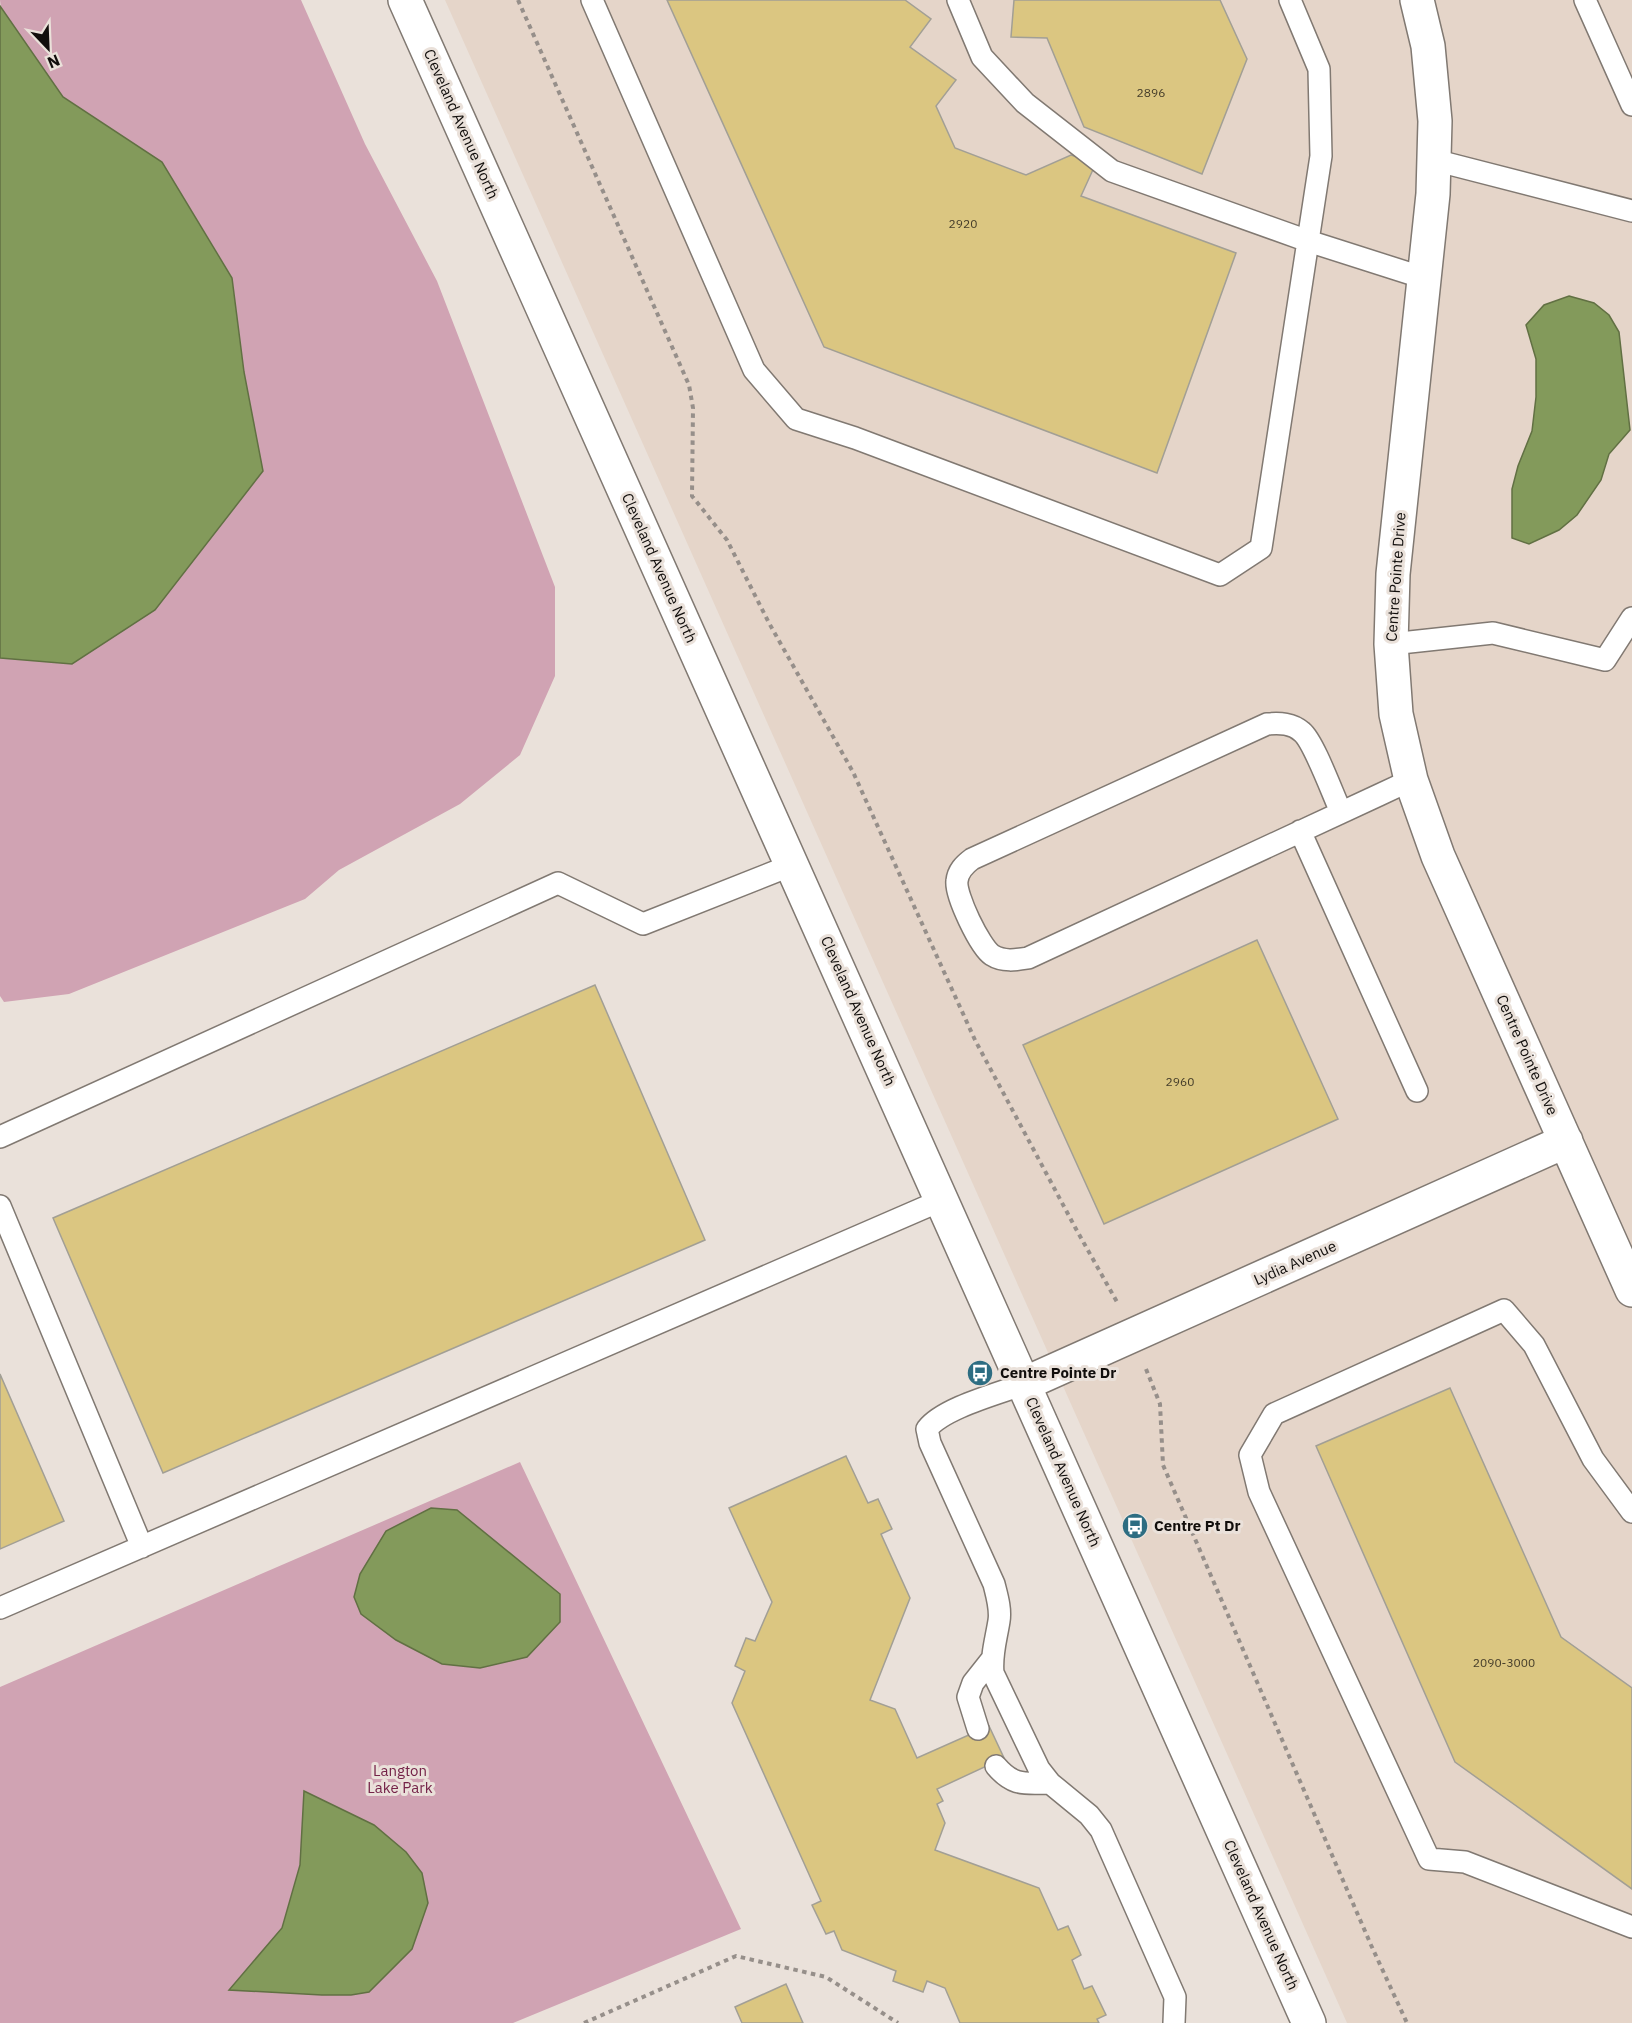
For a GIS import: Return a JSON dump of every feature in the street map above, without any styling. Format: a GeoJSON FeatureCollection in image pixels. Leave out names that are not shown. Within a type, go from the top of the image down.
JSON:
{"type":"FeatureCollection","features":[{"type":"Feature","properties":{"kind":"street","name":"Cleveland Avenue North"},"geometry":{"type":"LineString","coordinates":[[405,0],[1310,2023]]}},
{"type":"Feature","properties":{"kind":"street","name":"Centre Pointe Drive"},"geometry":{"type":"LineString","coordinates":[[1417,0],[1429,56],[1436,121],[1432,195],[1393,574],[1391,644],[1396,714],[1411,780],[1438,856],[1632,1290]]}},
{"type":"Feature","properties":{"kind":"street","name":"Lydia Avenue"},"geometry":{"type":"LineString","coordinates":[[1024,1384],[1566,1142]]}},
{"type":"Feature","properties":{"kind":"lane"},"geometry":{"type":"LineString","coordinates":[[592,0],[754,370],[795,419],[855,438],[1220,575],[1261,548],[1321,156],[1319,69],[1290,0]]}},
{"type":"Feature","properties":{"kind":"lane"},"geometry":{"type":"LineString","coordinates":[[958,0],[982,57],[1025,103],[1112,171],[1308,242],[1424,278]]}},
{"type":"Feature","properties":{"kind":"lane"},"geometry":{"type":"LineString","coordinates":[[1585,0],[1632,105]]}},
{"type":"Feature","properties":{"kind":"lane"},"geometry":{"type":"LineString","coordinates":[[1434,160],[1632,211]]}},
{"type":"Feature","properties":{"kind":"lane"},"geometry":{"type":"LineString","coordinates":[[1391,644],[1493,633],[1605,660],[1632,618]]}},
{"type":"Feature","properties":{"kind":"lane"},"geometry":{"type":"LineString","coordinates":[[1341,812],[1308,738],[1291,726],[1280,723],[1267,724],[972,859],[964,864],[959,872],[957,892],[983,946],[992,955],[1017,960],[1028,957],[1411,780]]}},
{"type":"Feature","properties":{"kind":"lane"},"geometry":{"type":"LineString","coordinates":[[1300,831],[1417,1091]]}},
{"type":"Feature","properties":{"kind":"lane"},"geometry":{"type":"LineString","coordinates":[[0,1137],[558,883],[643,924],[792,865]]}},
{"type":"Feature","properties":{"kind":"lane"},"geometry":{"type":"LineString","coordinates":[[0,1608],[942,1200]]}},
{"type":"Feature","properties":{"kind":"lane"},"geometry":{"type":"LineString","coordinates":[[0,1206],[142,1547]]}},
{"type":"Feature","properties":{"kind":"lane"},"geometry":{"type":"LineString","coordinates":[[1632,1512],[1593,1460],[1534,1345],[1504,1310],[1274,1414],[1250,1455],[1259,1492],[1429,1859],[1465,1862],[1632,1927]]}},
{"type":"Feature","properties":{"kind":"lane"},"geometry":{"type":"LineString","coordinates":[[1024,1384],[946,1413],[933,1421],[927,1430],[930,1443],[994,1584],[999,1604],[999,1620],[992,1659],[993,1673],[1039,1769],[1050,1783],[1089,1815],[1101,1830],[1174,1997],[1174,2023]]}},
{"type":"Feature","properties":{"kind":"lane"},"geometry":{"type":"LineString","coordinates":[[978,1729],[968,1696],[973,1683],[992,1659]]}},
{"type":"Feature","properties":{"kind":"lane"},"geometry":{"type":"LineString","coordinates":[[996,1766],[1005,1777],[1020,1783],[1050,1783]]}},
{"type":"Feature","properties":{"kind":"path"},"geometry":{"type":"LineString","coordinates":[[518,0],[689,385],[693,408],[692,496],[727,540],[770,623],[853,771],[975,1040],[1077,1230],[1111,1287],[1160,1404],[1163,1466],[1407,2023]]}},
{"type":"Feature","properties":{"kind":"path"},"geometry":{"type":"LineString","coordinates":[[584,2023],[736,1956],[826,1977],[898,2023]]}},
{"type":"Feature","properties":{"kind":"shaded area"},"geometry":{"type":"Polygon","coordinates":[[[445,0],[1632,0],[1632,2023],[1347,2023],[445,0]]]}},
{"type":"Feature","properties":{"kind":"shaded area"},"geometry":{"type":"Polygon","coordinates":[[[0,6],[63,97],[162,162],[232,278],[244,372],[263,471],[155,610],[72,664],[0,658],[0,6]]]}},
{"type":"Feature","properties":{"kind":"shaded area"},"geometry":{"type":"Polygon","coordinates":[[[1569,296],[1594,303],[1609,315],[1619,332],[1630,430],[1609,454],[1601,480],[1577,515],[1559,530],[1529,544],[1512,538],[1512,489],[1518,466],[1532,431],[1536,397],[1536,359],[1526,325],[1544,305],[1569,296]]]}},
{"type":"Feature","properties":{"kind":"shaded area"},"geometry":{"type":"Polygon","coordinates":[[[431,1508],[457,1510],[560,1594],[560,1622],[527,1657],[480,1668],[442,1664],[396,1640],[361,1614],[354,1597],[360,1574],[386,1531],[431,1508]]]}},
{"type":"Feature","properties":{"kind":"shaded area"},"geometry":{"type":"Polygon","coordinates":[[[304,1791],[374,1825],[406,1852],[422,1873],[428,1903],[412,1949],[369,1992],[351,1995],[322,1995],[229,1990],[282,1928],[300,1865],[304,1791]]]}},
{"type":"Feature","properties":{"kind":"green space"},"geometry":{"type":"Polygon","coordinates":[[[0,0],[301,0],[365,144],[437,281],[555,587],[555,676],[520,755],[460,804],[339,870],[305,899],[69,994],[4,1002],[0,996],[0,658],[72,664],[244,372],[232,277],[162,162],[63,97],[1,9],[0,0]]]}},
{"type":"Feature","properties":{"kind":"green space","name":"Langton Lake Park"},"geometry":{"type":"Polygon","coordinates":[[[520,1462],[741,1929],[513,2023],[0,2023],[0,1687],[520,1462]]]}},
{"type":"Feature","properties":{"kind":"building"},"geometry":{"type":"Polygon","coordinates":[[[667,0],[905,0],[931,19],[910,47],[956,80],[936,106],[955,148],[1026,175],[1071,155],[1096,163],[1081,196],[1236,253],[1157,473],[824,347],[667,0]]]}},
{"type":"Feature","properties":{"kind":"building"},"geometry":{"type":"Polygon","coordinates":[[[1014,0],[1220,0],[1247,59],[1202,174],[1084,127],[1047,38],[1011,37],[1014,0]]]}},
{"type":"Feature","properties":{"kind":"building"},"geometry":{"type":"Polygon","coordinates":[[[1257,940],[1338,1119],[1104,1224],[1023,1045],[1257,940]]]}},
{"type":"Feature","properties":{"kind":"building"},"geometry":{"type":"Polygon","coordinates":[[[595,985],[705,1240],[163,1473],[53,1218],[595,985]]]}},
{"type":"Feature","properties":{"kind":"building"},"geometry":{"type":"Polygon","coordinates":[[[0,1374],[64,1521],[0,1549],[0,1374]]]}},
{"type":"Feature","properties":{"kind":"building"},"geometry":{"type":"Polygon","coordinates":[[[1450,1388],[1561,1637],[1632,1688],[1632,1889],[1455,1762],[1316,1446],[1450,1388]]]}},
{"type":"Feature","properties":{"kind":"building"},"geometry":{"type":"Polygon","coordinates":[[[846,1456],[868,1503],[878,1499],[892,1529],[881,1534],[910,1598],[870,1700],[895,1709],[917,1758],[989,1726],[1004,1758],[937,1789],[943,1801],[937,1804],[945,1823],[935,1850],[1039,1888],[1058,1930],[1068,1926],[1081,1955],[1072,1960],[1084,1989],[1092,1986],[1106,2015],[1097,2019],[1099,2023],[960,2023],[945,1988],[927,1981],[923,1992],[893,1981],[896,1971],[842,1950],[834,1931],[826,1934],[812,1905],[821,1901],[732,1703],[745,1671],[735,1666],[746,1638],[755,1641],[772,1602],[729,1508],[846,1456]]]}},
{"type":"Feature","properties":{"kind":"building"},"geometry":{"type":"Polygon","coordinates":[[[786,1984],[803,2023],[742,2023],[735,2007],[786,1984]]]}},
{"type":"Feature","properties":{"kind":"place","name":"Centre Pointe Dr"},"geometry":{"type":"Point","coordinates":[980,1373]}},
{"type":"Feature","properties":{"kind":"place","name":"Centre Pt Dr"},"geometry":{"type":"Point","coordinates":[1135,1526]}}]}
